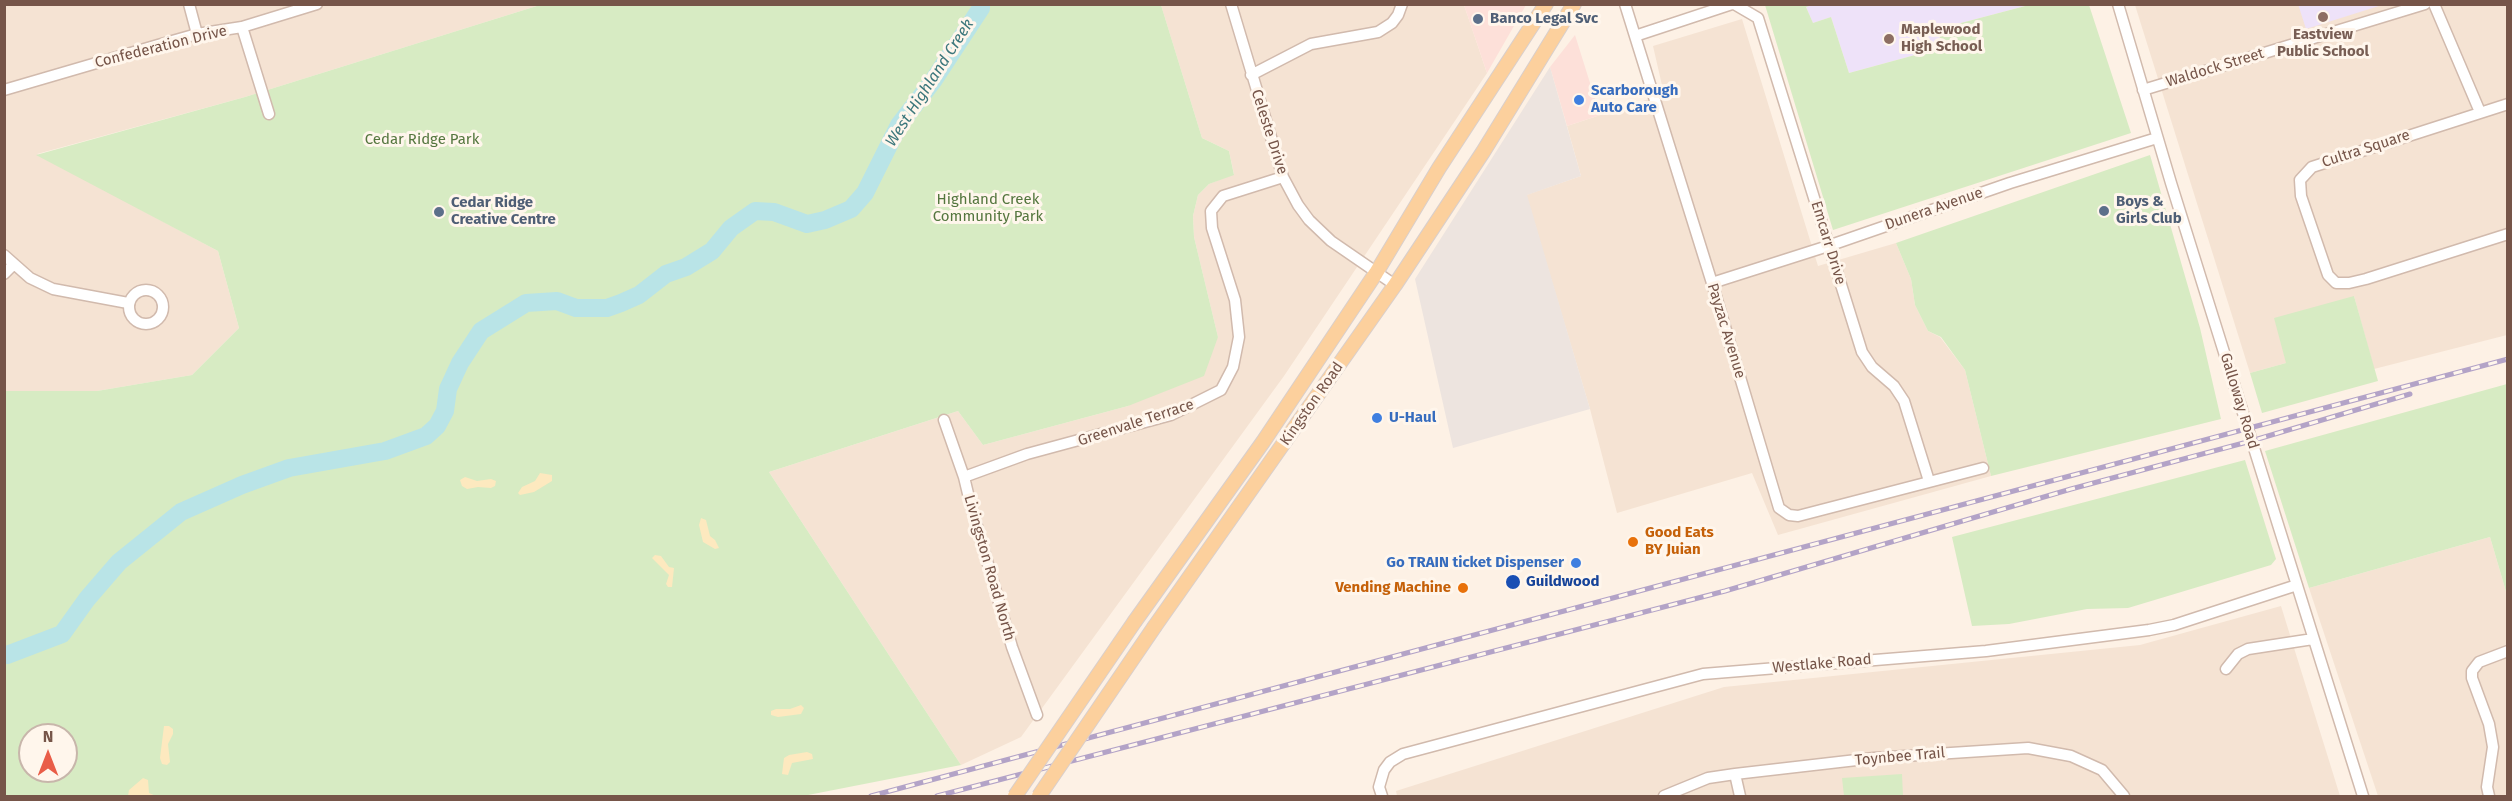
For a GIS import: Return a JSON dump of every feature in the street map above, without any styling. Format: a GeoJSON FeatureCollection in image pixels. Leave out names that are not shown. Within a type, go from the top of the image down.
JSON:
{"type":"FeatureCollection","features":[{"type":"Feature","properties":{"kind":"main road","name":"Kingston Road"},"geometry":{"type":"LineString","coordinates":[[1015,796],[1135,621],[1263,442],[1376,273],[1439,168],[1546,4]]}},
{"type":"Feature","properties":{"kind":"main road","name":"Kingston Road"},"geometry":{"type":"LineString","coordinates":[[1039,796],[1155,626],[1395,285],[1483,152],[1574,4]]}},
{"type":"Feature","properties":{"kind":"street"},"geometry":{"type":"LineString","coordinates":[[189,4],[197,34]]}},
{"type":"Feature","properties":{"kind":"street","name":"Confederation Drive"},"geometry":{"type":"LineString","coordinates":[[4,90],[197,34],[242,27],[317,4]]}},
{"type":"Feature","properties":{"kind":"street","name":"Celeste Drive"},"geometry":{"type":"LineString","coordinates":[[1231,4],[1283,177],[1309,220],[1331,241],[1395,285]]}},
{"type":"Feature","properties":{"kind":"street"},"geometry":{"type":"LineString","coordinates":[[1251,75],[1311,44],[1378,32],[1392,23],[1402,4]]}},
{"type":"Feature","properties":{"kind":"street","name":"Payzac Avenue"},"geometry":{"type":"LineString","coordinates":[[1625,4],[1779,508],[1784,513],[1798,516],[1929,481]]}},
{"type":"Feature","properties":{"kind":"street","name":"Emcarr Drive"},"geometry":{"type":"LineString","coordinates":[[1635,36],[1733,4],[1758,18],[1862,352],[1872,367],[1894,386],[1904,401],[1929,481]]}},
{"type":"Feature","properties":{"kind":"street","name":"Galloway Road"},"geometry":{"type":"LineString","coordinates":[[2118,4],[2157,138],[2362,796]]}},
{"type":"Feature","properties":{"kind":"street","name":"Waldock Street"},"geometry":{"type":"LineString","coordinates":[[2143,90],[2425,4]]}},
{"type":"Feature","properties":{"kind":"street"},"geometry":{"type":"LineString","coordinates":[[2434,4],[2480,112]]}},
{"type":"Feature","properties":{"kind":"street"},"geometry":{"type":"LineString","coordinates":[[242,27],[269,114]]}},
{"type":"Feature","properties":{"kind":"street","name":"Cultra Square"},"geometry":{"type":"LineString","coordinates":[[2508,104],[2312,167],[2300,180],[2301,196],[2328,275],[2336,283],[2366,279],[2508,234]]}},
{"type":"Feature","properties":{"kind":"street","name":"Dunera Avenue"},"geometry":{"type":"LineString","coordinates":[[1712,283],[1828,246],[2010,183],[2157,138]]}},
{"type":"Feature","properties":{"kind":"street","name":"Greenvale Terrace"},"geometry":{"type":"LineString","coordinates":[[964,477],[1027,454],[1171,415],[1221,390],[1233,367],[1239,337],[1235,300],[1212,228],[1211,211],[1223,196],[1283,177]]}},
{"type":"Feature","properties":{"kind":"street"},"geometry":{"type":"LineString","coordinates":[[4,255],[30,278],[53,289],[128,303]]}},
{"type":"Feature","properties":{"kind":"street"},"geometry":{"type":"LineString","coordinates":[[4,274],[14,264]]}},
{"type":"Feature","properties":{"kind":"street","name":"Livingston Road North"},"geometry":{"type":"LineString","coordinates":[[944,420],[964,477],[1012,647],[1037,715]]}},
{"type":"Feature","properties":{"kind":"street"},"geometry":{"type":"LineString","coordinates":[[1929,481],[1983,468]]}},
{"type":"Feature","properties":{"kind":"street","name":"Westlake Road"},"geometry":{"type":"LineString","coordinates":[[1382,796],[1379,788],[1384,770],[1390,762],[1403,754],[1703,674],[1986,651],[2149,630],[2174,625],[2297,585]]}},
{"type":"Feature","properties":{"kind":"street"},"geometry":{"type":"LineString","coordinates":[[2226,669],[2238,654],[2248,649],[2313,639]]}},
{"type":"Feature","properties":{"kind":"street"},"geometry":{"type":"LineString","coordinates":[[2489,796],[2487,787],[2493,747],[2489,724],[2472,678],[2472,671],[2479,662],[2508,651]]}},
{"type":"Feature","properties":{"kind":"street","name":"Toynbee Trail"},"geometry":{"type":"LineString","coordinates":[[1664,796],[1708,778],[1735,774],[1874,758],[2028,748],[2071,756],[2103,770],[2124,796]]}},
{"type":"Feature","properties":{"kind":"street"},"geometry":{"type":"LineString","coordinates":[[1735,774],[1740,796]]}},
{"type":"Feature","properties":{"kind":"shaded area","name":"Maplewood High School"},"geometry":{"type":"Polygon","coordinates":[[[1812,4],[2029,5],[1942,28],[1937,49],[1849,73],[1831,17],[1813,23],[1806,7],[1812,4]]]}},
{"type":"Feature","properties":{"kind":"shaded area","name":"Eastview Public School"},"geometry":{"type":"Polygon","coordinates":[[[2298,4],[2382,4],[2382,5],[2306,29],[2298,4]]]}},
{"type":"Feature","properties":{"kind":"shaded area"},"geometry":{"type":"Polygon","coordinates":[[[5,5],[540,5],[245,97],[37,154],[218,251],[239,328],[192,375],[97,391],[5,391],[5,5]]]}},
{"type":"Feature","properties":{"kind":"shaded area"},"geometry":{"type":"Polygon","coordinates":[[[1161,5],[1464,5],[1487,73],[1284,376],[1021,737],[961,765],[769,472],[958,411],[983,445],[1128,406],[1218,337],[1194,237],[1193,216],[1198,195],[1209,184],[1234,174],[1229,151],[1202,138],[1161,5]]]}},
{"type":"Feature","properties":{"kind":"shaded area"},"geometry":{"type":"Polygon","coordinates":[[[1464,5],[1526,5],[1487,73],[1464,5]]]}},
{"type":"Feature","properties":{"kind":"shaded area"},"geometry":{"type":"Polygon","coordinates":[[[2135,5],[2507,5],[2507,335],[2374,369],[2354,296],[2286,363],[2250,373],[2135,5]]]}},
{"type":"Feature","properties":{"kind":"shaded area"},"geometry":{"type":"Polygon","coordinates":[[[1742,19],[1818,266],[1896,243],[1911,279],[1915,305],[1928,331],[1940,337],[1965,370],[1991,476],[1778,535],[1752,473],[1617,513],[1590,409],[1526,195],[1581,176],[1567,126],[1664,94],[1653,46],[1742,19]]]}},
{"type":"Feature","properties":{"kind":"shaded area"},"geometry":{"type":"Polygon","coordinates":[[[1575,35],[1600,115],[1567,126],[1550,67],[1575,35]]]}},
{"type":"Feature","properties":{"kind":"shaded area"},"geometry":{"type":"Polygon","coordinates":[[[1550,67],[1581,176],[1527,195],[1590,409],[1453,448],[1415,279],[1550,67]]]}},
{"type":"Feature","properties":{"kind":"shaded area"},"geometry":{"type":"Polygon","coordinates":[[[2490,537],[2507,595],[2507,796],[2378,796],[2309,588],[2490,537]]]}},
{"type":"Feature","properties":{"kind":"shaded area"},"geometry":{"type":"Polygon","coordinates":[[[2281,606],[2340,796],[1397,796],[1396,791],[1724,687],[2140,645],[2281,606]]]}},
{"type":"Feature","properties":{"kind":"green space"},"geometry":{"type":"Polygon","coordinates":[[[540,5],[1161,5],[1202,138],[1229,151],[1234,175],[1209,184],[1198,195],[1193,216],[1194,237],[1218,337],[1204,376],[1128,406],[983,445],[958,411],[769,472],[961,765],[803,796],[5,796],[5,391],[97,391],[192,375],[239,328],[218,251],[36,155],[245,97],[540,5]]]}},
{"type":"Feature","properties":{"kind":"green space"},"geometry":{"type":"Polygon","coordinates":[[[1765,5],[1812,5],[1806,7],[1813,23],[1831,17],[1849,73],[1937,49],[1942,28],[2029,5],[2089,5],[2131,133],[1833,230],[1765,5]]]}},
{"type":"Feature","properties":{"kind":"green space"},"geometry":{"type":"Polygon","coordinates":[[[2150,155],[2200,328],[2221,419],[1991,476],[1965,370],[1941,337],[1928,331],[1915,305],[1911,279],[1896,243],[2150,155]]]}},
{"type":"Feature","properties":{"kind":"green space"},"geometry":{"type":"Polygon","coordinates":[[[2354,296],[2378,381],[2262,413],[2250,373],[2286,363],[2274,318],[2354,296]]]}},
{"type":"Feature","properties":{"kind":"green space"},"geometry":{"type":"Polygon","coordinates":[[[2507,384],[2507,595],[2490,537],[2309,588],[2265,451],[2507,384]]]}},
{"type":"Feature","properties":{"kind":"green space"},"geometry":{"type":"Polygon","coordinates":[[[2245,460],[2276,559],[2271,565],[2128,608],[2087,609],[2009,624],[1972,626],[1952,537],[2245,460]]]}},
{"type":"Feature","properties":{"kind":"green space"},"geometry":{"type":"Polygon","coordinates":[[[1902,774],[1903,796],[1844,796],[1842,778],[1902,774]]]}},
{"type":"Feature","properties":{"kind":"sand"},"geometry":{"type":"Polygon","coordinates":[[[540,473],[552,475],[552,481],[534,492],[520,495],[518,493],[522,487],[535,481],[540,473]]]}},
{"type":"Feature","properties":{"kind":"sand"},"geometry":{"type":"Polygon","coordinates":[[[465,477],[477,481],[491,479],[496,481],[495,486],[467,489],[462,486],[460,480],[465,477]]]}},
{"type":"Feature","properties":{"kind":"sand"},"geometry":{"type":"Polygon","coordinates":[[[701,518],[706,520],[710,536],[719,548],[715,549],[703,542],[699,525],[701,518]]]}},
{"type":"Feature","properties":{"kind":"sand"},"geometry":{"type":"Polygon","coordinates":[[[655,555],[661,556],[669,567],[674,568],[672,587],[666,584],[669,575],[652,558],[655,555]]]}},
{"type":"Feature","properties":{"kind":"sand"},"geometry":{"type":"Polygon","coordinates":[[[801,705],[804,708],[801,714],[778,717],[771,715],[771,711],[776,709],[790,709],[801,705]]]}},
{"type":"Feature","properties":{"kind":"sand"},"geometry":{"type":"Polygon","coordinates":[[[164,726],[173,729],[168,744],[170,762],[167,765],[162,764],[160,758],[164,726]]]}},
{"type":"Feature","properties":{"kind":"sand"},"geometry":{"type":"Polygon","coordinates":[[[807,752],[812,754],[813,759],[792,763],[788,775],[782,774],[784,758],[807,752]]]}},
{"type":"Feature","properties":{"kind":"sand"},"geometry":{"type":"Polygon","coordinates":[[[143,778],[148,780],[149,793],[156,796],[128,796],[129,790],[143,778]]]}},
{"type":"Feature","properties":{"kind":"waterway","name":"West Highland Creek"},"geometry":{"type":"LineString","coordinates":[[4,654],[7,655],[62,634],[87,599],[119,562],[181,512],[242,485],[289,468],[385,451],[426,436],[437,426],[445,411],[448,389],[460,363],[481,331],[526,303],[557,301],[576,308],[607,308],[639,295],[666,274],[686,267],[712,251],[731,228],[755,211],[774,212],[807,224],[825,220],[851,209],[865,193],[899,125],[933,81],[981,8],[981,4]]}},
{"type":"Feature","properties":{"kind":"railway"},"geometry":{"type":"LineString","coordinates":[[871,796],[2508,359]]}},
{"type":"Feature","properties":{"kind":"railway"},"geometry":{"type":"LineString","coordinates":[[937,796],[1725,591],[2071,489],[2251,441],[2410,394]]}},
{"type":"Feature","properties":{"kind":"place","name":"Eastview Public School"},"geometry":{"type":"Point","coordinates":[2323,17]}},
{"type":"Feature","properties":{"kind":"place","name":"Banco Legal Svc"},"geometry":{"type":"Point","coordinates":[1478,19]}},
{"type":"Feature","properties":{"kind":"place","name":"Maplewood High School"},"geometry":{"type":"Point","coordinates":[1889,39]}},
{"type":"Feature","properties":{"kind":"place","name":"Scarborough Auto Care"},"geometry":{"type":"Point","coordinates":[1579,100]}},
{"type":"Feature","properties":{"kind":"place","name":"Boys & Girls Club"},"geometry":{"type":"Point","coordinates":[2104,211]}},
{"type":"Feature","properties":{"kind":"place","name":"Cedar Ridge Creative Centre"},"geometry":{"type":"Point","coordinates":[439,212]}},
{"type":"Feature","properties":{"kind":"place","name":"U-Haul"},"geometry":{"type":"Point","coordinates":[1377,418]}},
{"type":"Feature","properties":{"kind":"place","name":"Good Eats BY Juian"},"geometry":{"type":"Point","coordinates":[1633,542]}},
{"type":"Feature","properties":{"kind":"place","name":"Go TRAIN ticket Dispenser"},"geometry":{"type":"Point","coordinates":[1576,563]}},
{"type":"Feature","properties":{"kind":"place","name":"Guildwood"},"geometry":{"type":"Point","coordinates":[1513,582]}},
{"type":"Feature","properties":{"kind":"place","name":"Vending Machine"},"geometry":{"type":"Point","coordinates":[1463,588]}},
{"type":"Feature","properties":{"kind":"park label","name":"Cedar Ridge Park"},"geometry":{"type":"Point","coordinates":[422,140]}},
{"type":"Feature","properties":{"kind":"park label","name":"Highland Creek Community Park"},"geometry":{"type":"Point","coordinates":[988,208]}}]}
